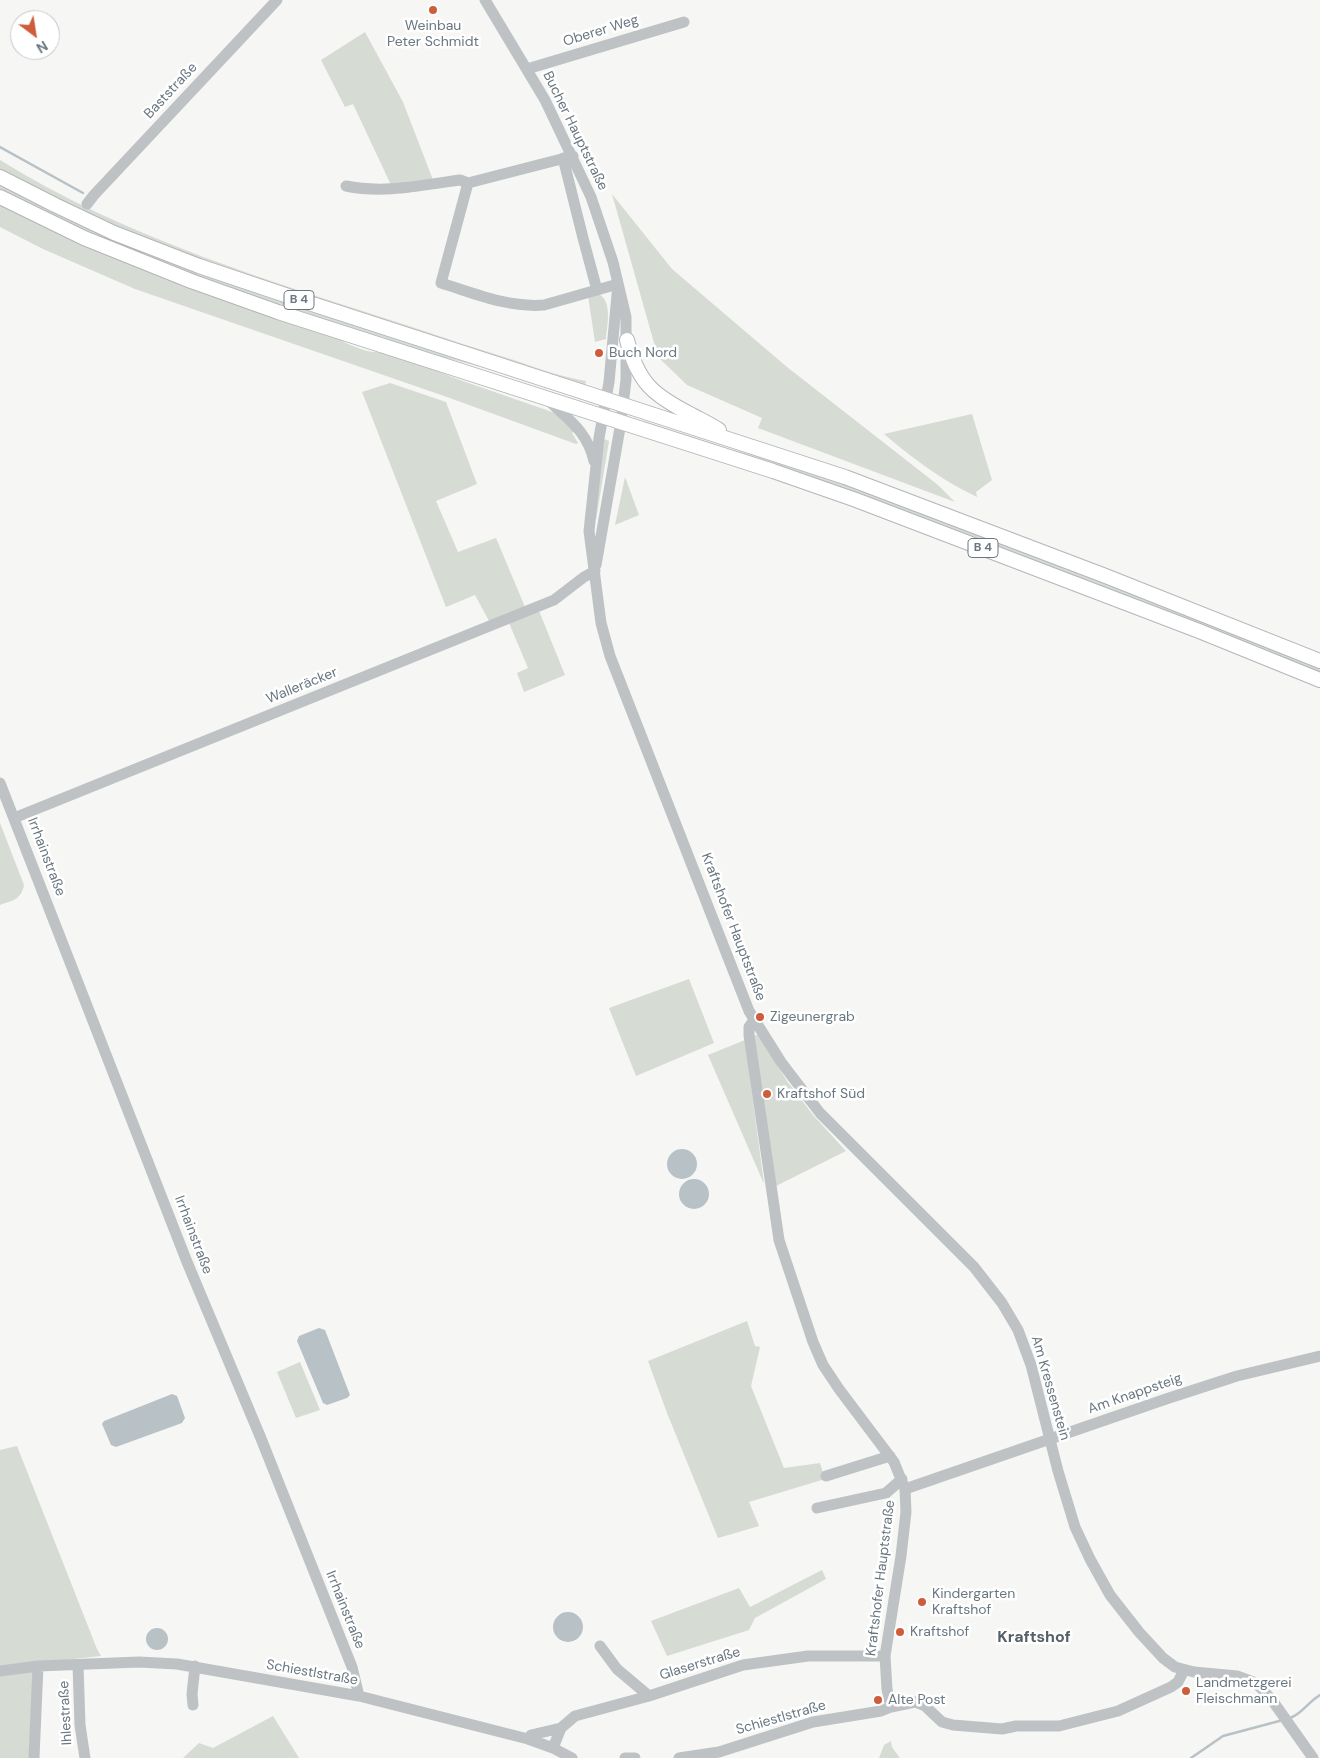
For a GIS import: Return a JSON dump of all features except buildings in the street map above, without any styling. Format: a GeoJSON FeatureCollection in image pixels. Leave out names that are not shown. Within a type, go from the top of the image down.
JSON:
{"type":"FeatureCollection","features":[{"type":"Feature","properties":{"kind":"main road","name":"B 4"},"geometry":{"type":"LineString","coordinates":[[0,177],[114,233],[199,266],[297,300],[864,484],[1103,574],[1320,661]]}},
{"type":"Feature","properties":{"kind":"main road","name":"B 4"},"geometry":{"type":"LineString","coordinates":[[0,197],[84,238],[191,281],[278,312],[773,470],[1190,628],[1320,680]]}},
{"type":"Feature","properties":{"kind":"main road","name":"B 4"},"geometry":{"type":"LineString","coordinates":[[627,340],[632,360],[646,384],[667,402],[712,425],[736,442]]}},
{"type":"Feature","properties":{"kind":"street","name":"Baststraße"},"geometry":{"type":"LineString","coordinates":[[87,204],[277,0]]}},
{"type":"Feature","properties":{"kind":"street","name":"Bucher Hauptstraße"},"geometry":{"type":"LineString","coordinates":[[486,0],[546,100],[568,157],[591,197],[612,262],[626,317],[627,340],[621,422]]}},
{"type":"Feature","properties":{"kind":"street","name":"Oberer Weg"},"geometry":{"type":"LineString","coordinates":[[527,69],[684,22]]}},
{"type":"Feature","properties":{"kind":"street","name":"Bucher Hauptstraße"},"geometry":{"type":"LineString","coordinates":[[568,157],[582,238],[598,290]]}},
{"type":"Feature","properties":{"kind":"street"},"geometry":{"type":"LineString","coordinates":[[346,186],[362,190],[388,189],[460,180],[468,183],[568,157]]}},
{"type":"Feature","properties":{"kind":"street"},"geometry":{"type":"LineString","coordinates":[[468,183],[441,283],[508,304],[533,306],[544,305],[618,284]]}},
{"type":"Feature","properties":{"kind":"street","name":"Bucher Hauptstraße"},"geometry":{"type":"LineString","coordinates":[[604,417],[618,284]]}},
{"type":"Feature","properties":{"kind":"street"},"geometry":{"type":"LineString","coordinates":[[547,399],[580,430],[590,447],[595,465]]}},
{"type":"Feature","properties":{"kind":"street","name":"Kraftshofer Hauptstraße"},"geometry":{"type":"LineString","coordinates":[[604,417],[595,465],[589,540],[595,571],[601,623],[610,656],[694,868],[741,994],[754,1020],[749,1027],[749,1035],[779,1240],[813,1342],[823,1365],[890,1456],[904,1484],[906,1512],[885,1656],[887,1690],[891,1707]]}},
{"type":"Feature","properties":{"kind":"street","name":"Kraftshofer Hauptstraße"},"geometry":{"type":"LineString","coordinates":[[595,571],[621,422]]}},
{"type":"Feature","properties":{"kind":"street","name":"Walleräcker"},"geometry":{"type":"LineString","coordinates":[[14,818],[554,600],[595,571]]}},
{"type":"Feature","properties":{"kind":"street","name":"Irrhainstraße"},"geometry":{"type":"LineString","coordinates":[[0,783],[187,1262],[260,1436],[352,1667],[359,1696]]}},
{"type":"Feature","properties":{"kind":"street","name":"Am Kressenstein"},"geometry":{"type":"LineString","coordinates":[[754,1020],[791,1076],[824,1117],[966,1258],[994,1289],[1024,1344],[1075,1527],[1098,1575],[1110,1595],[1145,1639],[1168,1662],[1184,1670]]}},
{"type":"Feature","properties":{"kind":"street","name":"Am Knappsteig"},"geometry":{"type":"LineString","coordinates":[[904,1484],[1050,1440],[1237,1376],[1320,1356]]}},
{"type":"Feature","properties":{"kind":"street"},"geometry":{"type":"LineString","coordinates":[[826,1476],[890,1456]]}},
{"type":"Feature","properties":{"kind":"street","name":"Kraftshofer Hauptstraße"},"geometry":{"type":"LineString","coordinates":[[817,1508],[886,1492],[904,1484]]}},
{"type":"Feature","properties":{"kind":"street"},"geometry":{"type":"LineString","coordinates":[[600,1646],[617,1669],[649,1696]]}},
{"type":"Feature","properties":{"kind":"street","name":"Glaserstraße"},"geometry":{"type":"LineString","coordinates":[[528,1739],[531,1735],[561,1728],[575,1716],[649,1696],[744,1665],[808,1656],[885,1656]]}},
{"type":"Feature","properties":{"kind":"street","name":"Schiestlstraße"},"geometry":{"type":"LineString","coordinates":[[0,1672],[38,1666],[147,1662],[195,1666],[359,1696],[528,1739],[553,1748],[572,1758]]}},
{"type":"Feature","properties":{"kind":"street","name":"Ihlestraße"},"geometry":{"type":"LineString","coordinates":[[78,1665],[80,1725],[85,1758]]}},
{"type":"Feature","properties":{"kind":"street"},"geometry":{"type":"LineString","coordinates":[[34,1758],[38,1666]]}},
{"type":"Feature","properties":{"kind":"street"},"geometry":{"type":"LineString","coordinates":[[194,1705],[192,1694],[195,1666]]}},
{"type":"Feature","properties":{"kind":"street"},"geometry":{"type":"LineString","coordinates":[[891,1707],[914,1702],[924,1706],[942,1722],[953,1725],[1002,1729],[1016,1726],[1059,1726],[1118,1711],[1171,1688],[1178,1682],[1184,1670],[1230,1675],[1244,1678],[1260,1687],[1278,1708],[1313,1758]]}},
{"type":"Feature","properties":{"kind":"street","name":"Schiestlstraße"},"geometry":{"type":"LineString","coordinates":[[679,1758],[719,1752],[813,1722],[881,1711],[891,1707]]}},
{"type":"Feature","properties":{"kind":"street"},"geometry":{"type":"LineString","coordinates":[[553,1748],[561,1728]]}},
{"type":"Feature","properties":{"kind":"street"},"geometry":{"type":"LineString","coordinates":[[625,1758],[635,1758]]}},
{"type":"Feature","properties":{"kind":"shaded area"},"geometry":{"type":"Polygon","coordinates":[[[365,32],[403,102],[433,180],[391,185],[353,104],[345,107],[321,60],[365,32]]]}},
{"type":"Feature","properties":{"kind":"shaded area"},"geometry":{"type":"Polygon","coordinates":[[[0,160],[48,188],[98,213],[201,256],[542,370],[586,381],[585,386],[198,260],[96,219],[0,171],[0,160]]]}},
{"type":"Feature","properties":{"kind":"shaded area"},"geometry":{"type":"Polygon","coordinates":[[[0,182],[45,205],[583,397],[583,400],[482,367],[402,347],[292,311],[127,251],[0,191],[0,182]]]}},
{"type":"Feature","properties":{"kind":"shaded area"},"geometry":{"type":"Polygon","coordinates":[[[612,194],[672,269],[787,367],[938,485],[955,502],[758,428],[762,418],[687,385],[658,357],[612,194]]]}},
{"type":"Feature","properties":{"kind":"shaded area"},"geometry":{"type":"Polygon","coordinates":[[[0,202],[324,331],[354,347],[371,352],[386,351],[460,380],[555,413],[576,430],[572,433],[578,443],[576,444],[447,397],[135,289],[43,249],[0,227],[0,202]]]}},
{"type":"Feature","properties":{"kind":"shaded area"},"geometry":{"type":"Polygon","coordinates":[[[598,294],[606,302],[608,321],[606,339],[595,342],[588,296],[598,294]]]}},
{"type":"Feature","properties":{"kind":"shaded area"},"geometry":{"type":"Polygon","coordinates":[[[390,383],[446,402],[477,484],[436,501],[458,552],[496,538],[525,607],[489,621],[475,595],[446,607],[362,392],[390,383]]]}},
{"type":"Feature","properties":{"kind":"shaded area"},"geometry":{"type":"Polygon","coordinates":[[[972,414],[992,480],[976,492],[977,497],[928,468],[884,434],[972,414]]]}},
{"type":"Feature","properties":{"kind":"shaded area"},"geometry":{"type":"Polygon","coordinates":[[[644,421],[734,450],[829,476],[1320,665],[1320,674],[644,424],[644,421]]]}},
{"type":"Feature","properties":{"kind":"shaded area"},"geometry":{"type":"Polygon","coordinates":[[[604,439],[609,441],[596,520],[595,518],[604,439]]]}},
{"type":"Feature","properties":{"kind":"shaded area"},"geometry":{"type":"Polygon","coordinates":[[[625,477],[639,515],[615,525],[625,477]]]}},
{"type":"Feature","properties":{"kind":"shaded area"},"geometry":{"type":"Polygon","coordinates":[[[539,611],[565,675],[524,692],[517,673],[528,668],[509,623],[539,611]]]}},
{"type":"Feature","properties":{"kind":"shaded area"},"geometry":{"type":"Polygon","coordinates":[[[0,823],[24,885],[19,897],[0,905],[0,823]]]}},
{"type":"Feature","properties":{"kind":"shaded area"},"geometry":{"type":"Polygon","coordinates":[[[689,979],[714,1043],[636,1076],[609,1008],[689,979]]]}},
{"type":"Feature","properties":{"kind":"shaded area"},"geometry":{"type":"Polygon","coordinates":[[[754,1035],[758,1035],[787,1081],[813,1115],[846,1151],[774,1187],[754,1035]]]}},
{"type":"Feature","properties":{"kind":"shaded area"},"geometry":{"type":"Polygon","coordinates":[[[745,1040],[764,1184],[708,1055],[745,1040]]]}},
{"type":"Feature","properties":{"kind":"shaded area"},"geometry":{"type":"Polygon","coordinates":[[[682,1149],[688,1150],[696,1158],[696,1170],[688,1178],[682,1179],[676,1178],[668,1170],[667,1164],[668,1158],[676,1150],[682,1149]]]}},
{"type":"Feature","properties":{"kind":"shaded area"},"geometry":{"type":"Polygon","coordinates":[[[694,1179],[700,1180],[708,1188],[708,1200],[700,1208],[694,1209],[688,1208],[680,1200],[679,1194],[680,1188],[688,1180],[694,1179]]]}},
{"type":"Feature","properties":{"kind":"shaded area"},"geometry":{"type":"Polygon","coordinates":[[[747,1321],[755,1346],[760,1347],[751,1386],[784,1468],[820,1463],[825,1479],[749,1502],[759,1526],[718,1538],[648,1361],[747,1321]]]}},
{"type":"Feature","properties":{"kind":"shaded area"},"geometry":{"type":"Polygon","coordinates":[[[319,1328],[325,1330],[350,1395],[347,1398],[327,1405],[323,1403],[297,1341],[299,1336],[319,1328]]]}},
{"type":"Feature","properties":{"kind":"shaded area"},"geometry":{"type":"Polygon","coordinates":[[[300,1362],[320,1410],[296,1418],[277,1372],[300,1362]]]}},
{"type":"Feature","properties":{"kind":"shaded area"},"geometry":{"type":"Polygon","coordinates":[[[172,1394],[177,1396],[185,1418],[182,1423],[116,1447],[111,1445],[102,1424],[104,1421],[172,1394]]]}},
{"type":"Feature","properties":{"kind":"shaded area"},"geometry":{"type":"Polygon","coordinates":[[[17,1446],[101,1656],[0,1667],[0,1450],[17,1446]]]}},
{"type":"Feature","properties":{"kind":"shaded area"},"geometry":{"type":"Polygon","coordinates":[[[822,1570],[826,1579],[755,1618],[749,1630],[667,1656],[651,1621],[739,1588],[750,1607],[822,1570]]]}},
{"type":"Feature","properties":{"kind":"shaded area"},"geometry":{"type":"Polygon","coordinates":[[[568,1612],[574,1613],[582,1621],[582,1633],[574,1641],[568,1642],[562,1641],[554,1633],[553,1627],[554,1621],[562,1613],[568,1612]]]}},
{"type":"Feature","properties":{"kind":"shaded area"},"geometry":{"type":"Polygon","coordinates":[[[153,1628],[161,1628],[168,1635],[168,1643],[161,1650],[153,1650],[146,1643],[146,1635],[153,1628]]]}},
{"type":"Feature","properties":{"kind":"shaded area"},"geometry":{"type":"Polygon","coordinates":[[[34,1671],[29,1758],[0,1758],[0,1675],[34,1671]]]}},
{"type":"Feature","properties":{"kind":"shaded area"},"geometry":{"type":"Polygon","coordinates":[[[273,1716],[299,1758],[183,1758],[199,1743],[213,1748],[273,1716]]]}},
{"type":"Feature","properties":{"kind":"shaded area"},"geometry":{"type":"Polygon","coordinates":[[[891,1741],[892,1747],[900,1758],[879,1758],[884,1745],[891,1741]]]}},
{"type":"Feature","properties":{"kind":"waterway"},"geometry":{"type":"LineString","coordinates":[[0,147],[83,193]]}},
{"type":"Feature","properties":{"kind":"waterway"},"geometry":{"type":"LineString","coordinates":[[1290,1718],[1298,1714],[1320,1695]]}},
{"type":"Feature","properties":{"kind":"waterway"},"geometry":{"type":"LineString","coordinates":[[1191,1758],[1223,1736],[1283,1720]]}},
{"type":"Feature","properties":{"kind":"place","name":"Weinbau Peter Schmidt"},"geometry":{"type":"Point","coordinates":[433,10]}},
{"type":"Feature","properties":{"kind":"place","name":"Buch Nord"},"geometry":{"type":"Point","coordinates":[599,353]}},
{"type":"Feature","properties":{"kind":"place","name":"Zigeunergrab"},"geometry":{"type":"Point","coordinates":[760,1017]}},
{"type":"Feature","properties":{"kind":"place","name":"Kraftshof Süd"},"geometry":{"type":"Point","coordinates":[767,1094]}},
{"type":"Feature","properties":{"kind":"place","name":"Kindergarten Kraftshof"},"geometry":{"type":"Point","coordinates":[922,1602]}},
{"type":"Feature","properties":{"kind":"place","name":"Kraftshof"},"geometry":{"type":"Point","coordinates":[900,1632]}},
{"type":"Feature","properties":{"kind":"place","name":"Landmetzgerei Fleischmann"},"geometry":{"type":"Point","coordinates":[1186,1691]}},
{"type":"Feature","properties":{"kind":"place","name":"Alte Post"},"geometry":{"type":"Point","coordinates":[878,1700]}},
{"type":"Feature","properties":{"kind":"district","name":"Kraftshof"},"geometry":{"type":"Point","coordinates":[1034,1638]}}]}
